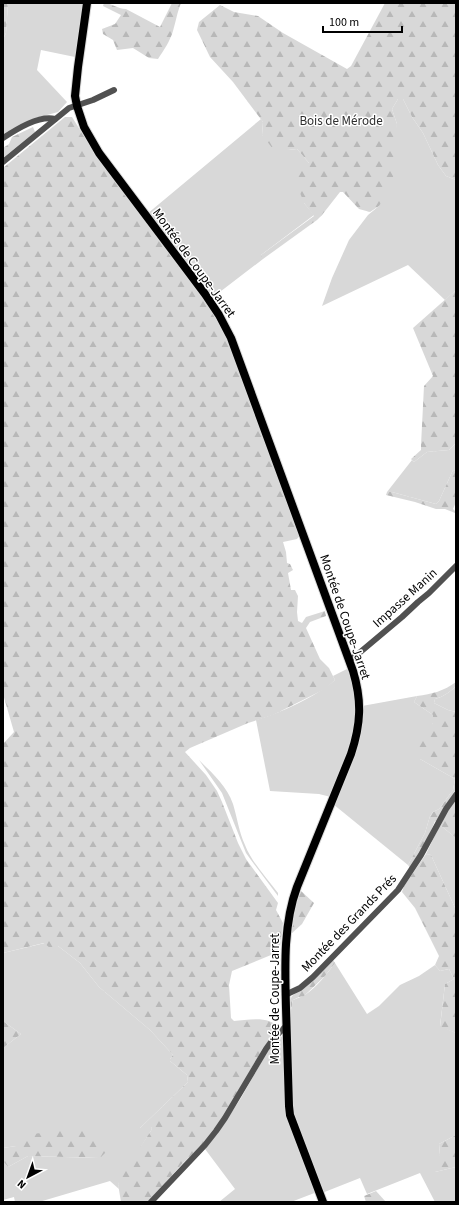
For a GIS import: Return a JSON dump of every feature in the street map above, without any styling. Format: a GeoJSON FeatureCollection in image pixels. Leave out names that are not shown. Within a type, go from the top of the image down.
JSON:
{"type":"FeatureCollection","features":[{"type":"Feature","properties":{"kind":"main road","name":"Montée de Coupe-Jarret"},"geometry":{"type":"LineString","coordinates":[[87,3],[75,87],[77,106],[87,134],[99,153],[205,294],[223,321],[240,361],[356,680],[360,714],[358,731],[351,754],[292,900],[287,928],[285,995],[290,1115],[323,1202]]}},
{"type":"Feature","properties":{"kind":"street"},"geometry":{"type":"LineString","coordinates":[[3,162],[70,108],[114,90]]}},
{"type":"Feature","properties":{"kind":"street"},"geometry":{"type":"LineString","coordinates":[[3,138],[42,118],[48,117],[55,119]]}},
{"type":"Feature","properties":{"kind":"street","name":"Impasse Manin"},"geometry":{"type":"LineString","coordinates":[[349,660],[402,617],[456,566]]}},
{"type":"Feature","properties":{"kind":"street","name":"Montée des Grands Prés"},"geometry":{"type":"LineString","coordinates":[[285,995],[300,988],[313,977],[398,890],[422,855],[446,809],[456,795]]}},
{"type":"Feature","properties":{"kind":"street"},"geometry":{"type":"LineString","coordinates":[[151,1202],[209,1140],[225,1118],[266,1049],[286,1026]]}},
{"type":"Feature","properties":{"kind":"green space"},"geometry":{"type":"Polygon","coordinates":[[[3,3],[8,3],[6,33],[3,39],[3,3]]]}},
{"type":"Feature","properties":{"kind":"green space"},"geometry":{"type":"Polygon","coordinates":[[[8,3],[84,3],[75,57],[41,50],[37,70],[67,102],[58,112],[36,118],[3,134],[3,39],[6,33],[8,3]]]}},
{"type":"Feature","properties":{"kind":"green space"},"geometry":{"type":"Polygon","coordinates":[[[104,3],[126,9],[160,27],[172,3],[181,3],[172,35],[158,59],[149,58],[133,48],[117,50],[113,40],[103,34],[102,29],[115,24],[121,15],[103,6],[104,3]]]}},
{"type":"Feature","properties":{"kind":"green space","name":"Bois de Mérode"},"geometry":{"type":"Polygon","coordinates":[[[385,3],[456,3],[456,180],[446,176],[438,165],[423,133],[412,117],[403,99],[398,99],[392,109],[397,124],[395,170],[390,189],[379,206],[370,212],[359,209],[343,192],[340,192],[317,220],[261,259],[261,255],[314,216],[304,203],[295,180],[300,167],[309,163],[297,149],[273,149],[262,135],[263,122],[233,82],[210,57],[197,30],[199,22],[220,5],[234,12],[258,16],[283,33],[347,69],[351,66],[385,3]]]}},
{"type":"Feature","properties":{"kind":"green space"},"geometry":{"type":"Polygon","coordinates":[[[398,99],[403,99],[412,117],[423,133],[438,165],[446,176],[456,180],[456,290],[445,300],[408,265],[322,306],[332,278],[349,240],[368,215],[379,206],[397,124],[392,109],[398,99]]]}},
{"type":"Feature","properties":{"kind":"green space"},"geometry":{"type":"Polygon","coordinates":[[[65,117],[72,117],[87,141],[206,303],[219,322],[227,338],[300,535],[297,539],[283,542],[287,563],[290,564],[293,570],[288,573],[291,590],[295,590],[298,596],[298,621],[302,623],[306,617],[325,611],[326,616],[310,622],[306,628],[320,659],[329,668],[335,680],[325,689],[273,715],[248,723],[190,748],[185,752],[206,775],[217,791],[246,859],[278,903],[276,910],[283,923],[280,948],[271,955],[232,971],[229,985],[231,1018],[234,1021],[252,1019],[265,1020],[271,1022],[279,1029],[263,1048],[225,1114],[201,1146],[182,1164],[148,1202],[121,1202],[118,1184],[124,1168],[152,1129],[151,1127],[140,1134],[138,1132],[140,1128],[188,1082],[187,1075],[170,1061],[173,1055],[150,1030],[99,987],[80,963],[58,946],[50,948],[44,943],[3,953],[3,744],[14,732],[3,694],[3,168],[65,117]]]}},
{"type":"Feature","properties":{"kind":"green space"},"geometry":{"type":"Polygon","coordinates":[[[261,119],[263,122],[262,135],[288,150],[297,149],[309,163],[304,203],[314,215],[261,255],[261,259],[263,259],[212,298],[147,214],[261,119]]]}},
{"type":"Feature","properties":{"kind":"green space"},"geometry":{"type":"Polygon","coordinates":[[[33,127],[35,132],[3,158],[3,148],[9,144],[12,137],[33,127]]]}},
{"type":"Feature","properties":{"kind":"green space"},"geometry":{"type":"Polygon","coordinates":[[[456,290],[456,443],[449,450],[427,452],[414,462],[411,459],[421,450],[424,386],[433,376],[413,328],[456,290]]]}},
{"type":"Feature","properties":{"kind":"green space"},"geometry":{"type":"Polygon","coordinates":[[[456,443],[456,471],[453,470],[439,501],[436,504],[387,492],[412,460],[414,462],[427,452],[449,450],[456,443]]]}},
{"type":"Feature","properties":{"kind":"green space"},"geometry":{"type":"Polygon","coordinates":[[[453,470],[456,471],[456,502],[453,509],[455,513],[445,509],[436,509],[386,495],[387,492],[392,492],[436,504],[439,501],[453,470]]]}},
{"type":"Feature","properties":{"kind":"green space"},"geometry":{"type":"Polygon","coordinates":[[[349,668],[357,709],[352,743],[331,797],[319,794],[270,791],[256,720],[287,709],[308,698],[335,680],[333,676],[349,668]]]}},
{"type":"Feature","properties":{"kind":"green space"},"geometry":{"type":"Polygon","coordinates":[[[456,682],[456,686],[454,688],[444,696],[435,699],[434,703],[456,712],[456,838],[435,821],[418,857],[410,868],[408,865],[425,833],[430,816],[433,812],[439,809],[453,790],[455,779],[420,759],[414,751],[433,723],[433,715],[414,702],[417,696],[438,692],[456,682]]]}},
{"type":"Feature","properties":{"kind":"green space"},"geometry":{"type":"Polygon","coordinates":[[[456,686],[456,712],[434,703],[435,699],[446,694],[456,686]]]}},
{"type":"Feature","properties":{"kind":"green space"},"geometry":{"type":"Polygon","coordinates":[[[417,696],[414,702],[433,715],[433,723],[420,759],[455,779],[453,790],[439,809],[433,812],[430,816],[425,833],[408,865],[333,804],[349,769],[362,729],[362,706],[417,696]]]}},
{"type":"Feature","properties":{"kind":"green space"},"geometry":{"type":"Polygon","coordinates":[[[199,760],[219,780],[227,791],[233,804],[241,835],[248,852],[278,893],[278,896],[246,853],[222,793],[199,760]]]}},
{"type":"Feature","properties":{"kind":"green space"},"geometry":{"type":"Polygon","coordinates":[[[440,825],[456,838],[456,910],[431,855],[426,854],[440,825]]]}},
{"type":"Feature","properties":{"kind":"green space"},"geometry":{"type":"Polygon","coordinates":[[[426,854],[431,855],[456,910],[456,1033],[440,1027],[445,984],[454,979],[449,969],[440,971],[435,965],[439,956],[415,908],[402,892],[404,886],[426,854]]]}},
{"type":"Feature","properties":{"kind":"green space"},"geometry":{"type":"Polygon","coordinates":[[[300,890],[314,903],[302,924],[291,934],[291,919],[300,890]]]}},
{"type":"Feature","properties":{"kind":"green space"},"geometry":{"type":"Polygon","coordinates":[[[45,943],[58,946],[80,963],[99,987],[150,1030],[173,1055],[170,1061],[187,1075],[188,1082],[140,1128],[151,1127],[152,1129],[118,1184],[119,1189],[110,1181],[39,1202],[15,1202],[14,1197],[3,1200],[3,1161],[8,1167],[28,1156],[100,1158],[16,1146],[3,1148],[3,1048],[21,1034],[3,1021],[3,953],[45,943]]]}},
{"type":"Feature","properties":{"kind":"green space"},"geometry":{"type":"Polygon","coordinates":[[[333,960],[335,963],[325,976],[304,996],[293,1000],[291,1010],[289,1011],[292,996],[333,960]]]}},
{"type":"Feature","properties":{"kind":"green space"},"geometry":{"type":"Polygon","coordinates":[[[335,963],[367,1014],[379,1006],[400,985],[419,976],[435,965],[440,971],[449,969],[454,979],[445,984],[440,1026],[456,1033],[456,1135],[439,1144],[440,1155],[435,1172],[456,1167],[456,1202],[435,1202],[420,1173],[367,1194],[360,1178],[322,1193],[297,1126],[292,1108],[289,1011],[291,1010],[293,1000],[304,996],[325,976],[335,963]]]}},
{"type":"Feature","properties":{"kind":"green space"},"geometry":{"type":"Polygon","coordinates":[[[3,1021],[21,1034],[3,1048],[3,1021]]]}},
{"type":"Feature","properties":{"kind":"green space"},"geometry":{"type":"Polygon","coordinates":[[[280,1036],[284,1040],[285,1087],[317,1192],[291,1202],[219,1202],[235,1189],[205,1149],[222,1127],[241,1098],[266,1054],[280,1036]]]}},
{"type":"Feature","properties":{"kind":"green space"},"geometry":{"type":"Polygon","coordinates":[[[95,1127],[107,1151],[100,1158],[28,1156],[8,1167],[3,1161],[3,1148],[16,1146],[23,1135],[95,1127]]]}},
{"type":"Feature","properties":{"kind":"green space"},"geometry":{"type":"Polygon","coordinates":[[[456,1135],[456,1167],[435,1172],[434,1160],[440,1155],[439,1144],[456,1135]]]}},
{"type":"Feature","properties":{"kind":"green space"},"geometry":{"type":"Polygon","coordinates":[[[376,1191],[386,1202],[366,1202],[364,1196],[376,1191]]]}}]}
